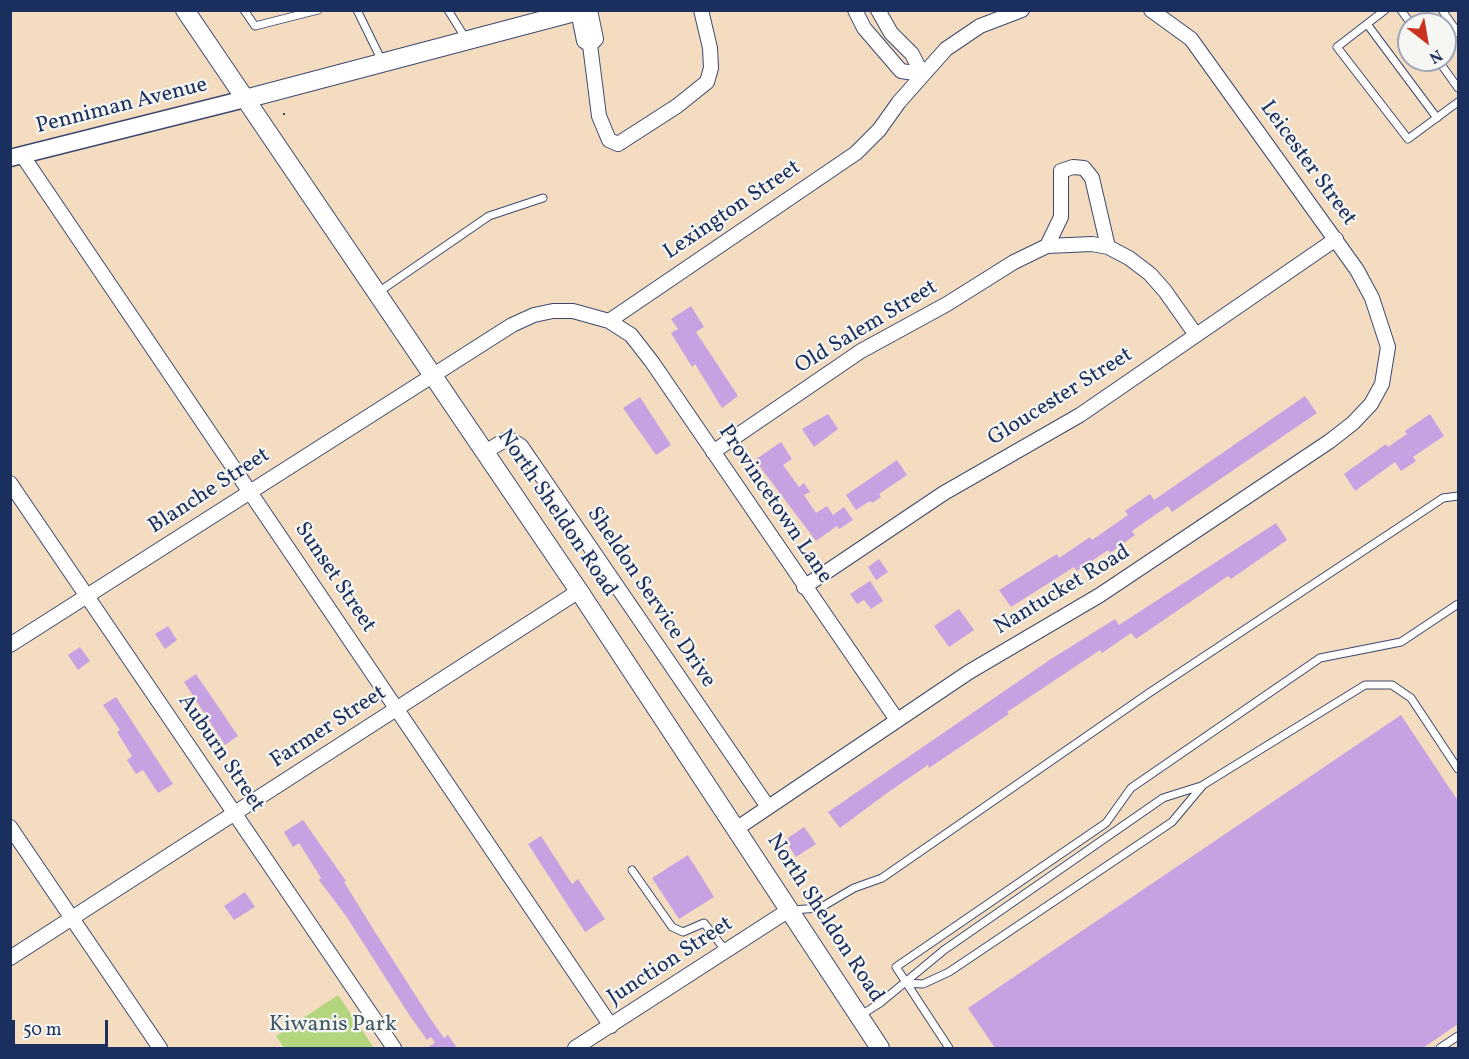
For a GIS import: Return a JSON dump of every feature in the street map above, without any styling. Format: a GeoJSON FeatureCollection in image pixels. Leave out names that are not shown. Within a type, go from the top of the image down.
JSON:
{"type":"FeatureCollection","features":[{"type":"Feature","properties":{"kind":"main road","name":"North Sheldon Road"},"geometry":{"type":"LineString","coordinates":[[185,10],[579,591],[880,1048]]}},
{"type":"Feature","properties":{"kind":"main road"},"geometry":{"type":"LineString","coordinates":[[245,99],[382,61],[583,11]]}},
{"type":"Feature","properties":{"kind":"street"},"geometry":{"type":"LineString","coordinates":[[583,11],[584,41],[590,45],[599,116],[609,140],[618,144],[677,106],[707,82],[711,68],[710,48],[701,10]]}},
{"type":"Feature","properties":{"kind":"street"},"geometry":{"type":"LineString","coordinates":[[855,10],[864,28],[902,71],[922,74]]}},
{"type":"Feature","properties":{"kind":"street"},"geometry":{"type":"LineString","coordinates":[[878,10],[891,33],[912,54],[922,74]]}},
{"type":"Feature","properties":{"kind":"street","name":"Lexington Street"},"geometry":{"type":"LineString","coordinates":[[609,321],[856,153],[879,130],[922,74],[946,50],[980,26],[1022,10]]}},
{"type":"Feature","properties":{"kind":"street","name":"Leicester Street"},"geometry":{"type":"LineString","coordinates":[[1151,10],[1191,39],[1336,239],[1372,298],[1388,347],[1386,366]]}},
{"type":"Feature","properties":{"kind":"street","name":"Penniman Avenue"},"geometry":{"type":"LineString","coordinates":[[16,157],[245,99]]}},
{"type":"Feature","properties":{"kind":"street","name":"Sunset Street"},"geometry":{"type":"LineString","coordinates":[[16,157],[250,491],[611,1026]]}},
{"type":"Feature","properties":{"kind":"street"},"geometry":{"type":"LineString","coordinates":[[1047,246],[1061,217],[1061,171],[1073,167],[1084,168],[1092,178],[1108,247]]}},
{"type":"Feature","properties":{"kind":"street","name":"Gloucester Street"},"geometry":{"type":"LineString","coordinates":[[804,587],[944,493],[1080,415],[1336,239]]}},
{"type":"Feature","properties":{"kind":"street","name":"Old Salem Street"},"geometry":{"type":"LineString","coordinates":[[712,452],[861,351],[948,304],[1014,262],[1047,246],[1076,243],[1108,247],[1130,258],[1150,274],[1196,335]]}},
{"type":"Feature","properties":{"kind":"street"},"geometry":{"type":"LineString","coordinates":[[433,375],[513,325],[534,315],[573,311],[609,321]]}},
{"type":"Feature","properties":{"kind":"street","name":"Provincetown Lane"},"geometry":{"type":"LineString","coordinates":[[609,321],[631,335],[652,362],[897,720]]}},
{"type":"Feature","properties":{"kind":"street","name":"Nantucket Road"},"geometry":{"type":"LineString","coordinates":[[736,829],[969,672],[1129,576],[1330,441],[1353,423],[1371,404],[1382,384],[1386,366]]}},
{"type":"Feature","properties":{"kind":"street","name":"Blanche Street"},"geometry":{"type":"LineString","coordinates":[[10,645],[433,375]]}},
{"type":"Feature","properties":{"kind":"street","name":"Sheldon Service Drive"},"geometry":{"type":"LineString","coordinates":[[485,452],[505,440],[513,441],[521,446],[768,807]]}},
{"type":"Feature","properties":{"kind":"street","name":"Auburn Street"},"geometry":{"type":"LineString","coordinates":[[10,483],[394,1048]]}},
{"type":"Feature","properties":{"kind":"street","name":"Farmer Street"},"geometry":{"type":"LineString","coordinates":[[10,958],[579,591]]}},
{"type":"Feature","properties":{"kind":"street"},"geometry":{"type":"LineString","coordinates":[[10,827],[160,1048]]}},
{"type":"Feature","properties":{"kind":"street","name":"Junction Street"},"geometry":{"type":"LineString","coordinates":[[575,1048],[789,910]]}},
{"type":"Feature","properties":{"kind":"lane"},"geometry":{"type":"LineString","coordinates":[[244,10],[255,26],[318,10]]}},
{"type":"Feature","properties":{"kind":"lane"},"geometry":{"type":"LineString","coordinates":[[357,10],[382,61]]}},
{"type":"Feature","properties":{"kind":"lane"},"geometry":{"type":"LineString","coordinates":[[448,10],[466,40]]}},
{"type":"Feature","properties":{"kind":"lane"},"geometry":{"type":"LineString","coordinates":[[1385,10],[1337,47],[1408,139],[1458,102]]}},
{"type":"Feature","properties":{"kind":"lane"},"geometry":{"type":"LineString","coordinates":[[1442,10],[1458,33]]}},
{"type":"Feature","properties":{"kind":"lane"},"geometry":{"type":"LineString","coordinates":[[1367,24],[1437,118]]}},
{"type":"Feature","properties":{"kind":"lane"},"geometry":{"type":"LineString","coordinates":[[1447,72],[1458,88]]}},
{"type":"Feature","properties":{"kind":"lane"},"geometry":{"type":"LineString","coordinates":[[377,293],[489,216],[543,198]]}},
{"type":"Feature","properties":{"kind":"lane"},"geometry":{"type":"LineString","coordinates":[[789,910],[820,908],[854,888],[882,878],[1154,690],[1426,508],[1443,498],[1458,496]]}},
{"type":"Feature","properties":{"kind":"lane"},"geometry":{"type":"LineString","coordinates":[[949,1048],[904,983],[896,967],[1106,823],[1136,784],[1320,658],[1401,642],[1458,604]]}},
{"type":"Feature","properties":{"kind":"lane"},"geometry":{"type":"LineString","coordinates":[[859,1016],[944,950],[1163,798],[1203,785],[1365,686],[1392,685],[1411,698],[1458,769]]}},
{"type":"Feature","properties":{"kind":"lane"},"geometry":{"type":"LineString","coordinates":[[904,983],[923,984],[950,972],[1172,822],[1203,785]]}},
{"type":"Feature","properties":{"kind":"lane"},"geometry":{"type":"LineString","coordinates":[[632,870],[672,927],[683,932],[704,923],[726,951]]}},
{"type":"Feature","properties":{"kind":"lane"},"geometry":{"type":"LineString","coordinates":[[1440,1048],[1458,1036]]}},
{"type":"Feature","properties":{"kind":"green space","name":"Kiwanis Park"},"geometry":{"type":"Polygon","coordinates":[[[338,995],[374,1048],[284,1048],[276,1036],[338,995]]]}},
{"type":"Feature","properties":{"kind":"building"},"geometry":{"type":"Polygon","coordinates":[[[691,306],[704,327],[696,332],[738,396],[722,408],[695,364],[692,367],[671,333],[678,329],[671,319],[691,306]]]}},
{"type":"Feature","properties":{"kind":"building"},"geometry":{"type":"Polygon","coordinates":[[[1305,396],[1317,413],[1172,512],[1168,506],[1132,531],[1135,535],[1110,553],[1108,550],[1077,571],[1074,567],[1011,607],[999,590],[1057,554],[1059,558],[1090,537],[1092,540],[1128,515],[1125,511],[1150,494],[1154,500],[1305,396]]]}},
{"type":"Feature","properties":{"kind":"building"},"geometry":{"type":"Polygon","coordinates":[[[640,397],[671,445],[656,455],[623,408],[640,397]]]}},
{"type":"Feature","properties":{"kind":"building"},"geometry":{"type":"Polygon","coordinates":[[[828,414],[838,429],[814,447],[802,429],[828,414]]]}},
{"type":"Feature","properties":{"kind":"building"},"geometry":{"type":"Polygon","coordinates":[[[1430,414],[1444,436],[1413,457],[1416,461],[1401,471],[1395,462],[1355,491],[1344,474],[1386,444],[1388,447],[1407,434],[1405,431],[1430,414]]]}},
{"type":"Feature","properties":{"kind":"building"},"geometry":{"type":"Polygon","coordinates":[[[781,442],[792,459],[783,465],[799,487],[804,483],[810,492],[804,495],[816,513],[827,506],[833,515],[844,507],[853,520],[839,529],[837,526],[816,541],[755,460],[781,442]]]}},
{"type":"Feature","properties":{"kind":"building"},"geometry":{"type":"Polygon","coordinates":[[[897,460],[907,475],[879,494],[881,497],[856,510],[846,495],[897,460]]]}},
{"type":"Feature","properties":{"kind":"building"},"geometry":{"type":"Polygon","coordinates":[[[1276,523],[1287,540],[1231,579],[1228,576],[1136,639],[1131,633],[1102,653],[1100,650],[929,768],[928,765],[887,793],[840,828],[828,812],[1051,659],[1115,619],[1119,625],[1276,523]]]}},
{"type":"Feature","properties":{"kind":"building"},"geometry":{"type":"Polygon","coordinates":[[[879,559],[888,572],[876,580],[868,567],[879,559]]]}},
{"type":"Feature","properties":{"kind":"building"},"geometry":{"type":"Polygon","coordinates":[[[870,581],[883,601],[871,609],[864,600],[857,604],[850,594],[870,581]]]}},
{"type":"Feature","properties":{"kind":"building"},"geometry":{"type":"Polygon","coordinates":[[[959,609],[974,630],[949,647],[934,626],[959,609]]]}},
{"type":"Feature","properties":{"kind":"building"},"geometry":{"type":"Polygon","coordinates":[[[168,626],[177,640],[165,649],[155,634],[168,626]]]}},
{"type":"Feature","properties":{"kind":"building"},"geometry":{"type":"Polygon","coordinates":[[[80,647],[90,661],[78,670],[68,655],[80,647]]]}},
{"type":"Feature","properties":{"kind":"building"},"geometry":{"type":"Polygon","coordinates":[[[196,674],[238,736],[225,745],[184,682],[196,674]]]}},
{"type":"Feature","properties":{"kind":"building"},"geometry":{"type":"Polygon","coordinates":[[[116,697],[173,784],[158,793],[143,770],[136,774],[127,760],[132,756],[117,732],[120,730],[103,705],[116,697]]]}},
{"type":"Feature","properties":{"kind":"building"},"geometry":{"type":"Polygon","coordinates":[[[1401,715],[1458,801],[1458,1024],[1423,1048],[995,1048],[968,1008],[1401,715]]]}},
{"type":"Feature","properties":{"kind":"building"},"geometry":{"type":"Polygon","coordinates":[[[303,820],[346,881],[344,882],[430,1018],[444,1038],[448,1035],[457,1048],[427,1048],[435,1043],[431,1037],[427,1040],[408,1013],[346,916],[319,880],[321,878],[299,843],[293,847],[284,832],[303,820]]]}},
{"type":"Feature","properties":{"kind":"building"},"geometry":{"type":"Polygon","coordinates":[[[804,827],[816,844],[796,857],[785,840],[804,827]]]}},
{"type":"Feature","properties":{"kind":"building"},"geometry":{"type":"Polygon","coordinates":[[[541,836],[572,884],[578,879],[605,919],[585,932],[528,844],[541,836]]]}},
{"type":"Feature","properties":{"kind":"building"},"geometry":{"type":"Polygon","coordinates":[[[688,855],[714,897],[679,919],[652,878],[688,855]]]}},
{"type":"Feature","properties":{"kind":"building"},"geometry":{"type":"Polygon","coordinates":[[[245,892],[255,907],[234,920],[224,906],[245,892]]]}}]}
